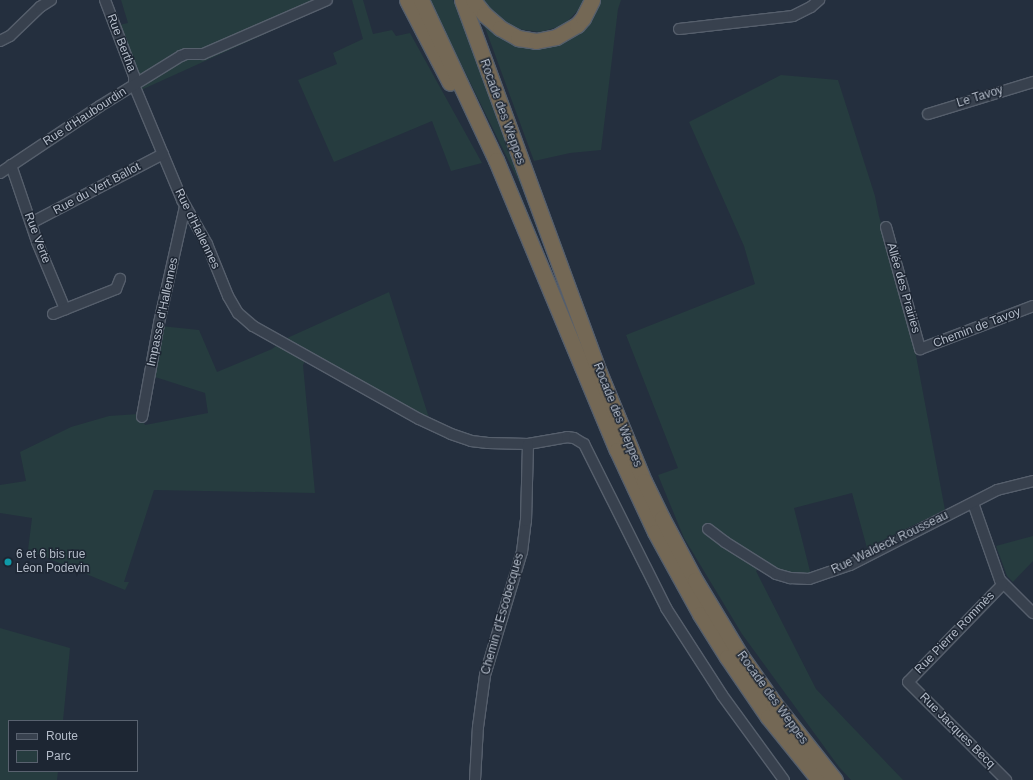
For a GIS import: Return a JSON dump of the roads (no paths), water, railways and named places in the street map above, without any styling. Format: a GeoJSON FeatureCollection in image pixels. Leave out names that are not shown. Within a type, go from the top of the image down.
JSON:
{"type":"FeatureCollection","features":[{"type":"Feature","properties":{"kind":"highway"},"geometry":{"type":"LineString","coordinates":[[407,0],[520,219]]}},
{"type":"Feature","properties":{"kind":"highway"},"geometry":{"type":"LineString","coordinates":[[421,0],[496,160],[520,219]]}},
{"type":"Feature","properties":{"kind":"highway","name":"Rocade des Weppes"},"geometry":{"type":"LineString","coordinates":[[462,0],[599,372],[644,481],[694,580],[741,656],[774,703],[835,780]]}},
{"type":"Feature","properties":{"kind":"highway"},"geometry":{"type":"LineString","coordinates":[[473,0],[484,14],[500,28],[518,38],[536,41],[556,37],[577,25],[586,13],[592,0]]}},
{"type":"Feature","properties":{"kind":"highway","name":"Rocade des Weppes"},"geometry":{"type":"LineString","coordinates":[[520,219],[618,450],[655,532],[676,574],[727,657],[768,717],[819,780]]}},
{"type":"Feature","properties":{"kind":"street"},"geometry":{"type":"LineString","coordinates":[[0,41],[10,36],[40,7],[51,0]]}},
{"type":"Feature","properties":{"kind":"street","name":"Rue Bertha"},"geometry":{"type":"LineString","coordinates":[[105,0],[134,76],[134,85]]}},
{"type":"Feature","properties":{"kind":"street","name":"Rue d'Haubourdin"},"geometry":{"type":"LineString","coordinates":[[0,173],[100,106],[183,55],[204,54],[328,0]]}},
{"type":"Feature","properties":{"kind":"street"},"geometry":{"type":"LineString","coordinates":[[679,29],[793,16],[811,7],[819,0]]}},
{"type":"Feature","properties":{"kind":"street","name":"Le Tavoy"},"geometry":{"type":"LineString","coordinates":[[928,114],[1033,82]]}},
{"type":"Feature","properties":{"kind":"street","name":"Rue d'Hallennes"},"geometry":{"type":"LineString","coordinates":[[134,85],[185,207],[207,244],[228,296],[242,317],[264,333],[441,430],[460,438],[488,443],[528,444]]}},
{"type":"Feature","properties":{"kind":"street","name":"Rue du Vert Ballot"},"geometry":{"type":"LineString","coordinates":[[31,223],[163,154]]}},
{"type":"Feature","properties":{"kind":"street","name":"Rue Verte"},"geometry":{"type":"LineString","coordinates":[[11,165],[31,223],[65,309]]}},
{"type":"Feature","properties":{"kind":"street","name":"Impasse d'Hallennes"},"geometry":{"type":"LineString","coordinates":[[142,417],[159,322],[185,207]]}},
{"type":"Feature","properties":{"kind":"street","name":"Allée des Prairies"},"geometry":{"type":"LineString","coordinates":[[886,227],[920,349]]}},
{"type":"Feature","properties":{"kind":"street"},"geometry":{"type":"LineString","coordinates":[[53,314],[116,289],[120,279]]}},
{"type":"Feature","properties":{"kind":"street","name":"Chemin de Tavoy"},"geometry":{"type":"LineString","coordinates":[[920,349],[1033,306]]}},
{"type":"Feature","properties":{"kind":"street"},"geometry":{"type":"LineString","coordinates":[[528,444],[567,437],[580,441],[588,449],[666,608],[722,696],[784,780]]}},
{"type":"Feature","properties":{"kind":"street","name":"Chemin d'Escobecques"},"geometry":{"type":"LineString","coordinates":[[476,780],[478,727],[485,675],[517,571],[523,542],[528,444]]}},
{"type":"Feature","properties":{"kind":"street","name":"Rue Waldeck Rousseau"},"geometry":{"type":"LineString","coordinates":[[708,529],[725,542],[776,574],[790,578],[809,579],[850,565],[1004,488],[1033,481]]}},
{"type":"Feature","properties":{"kind":"street","name":"Rue Pierre Rommès"},"geometry":{"type":"LineString","coordinates":[[973,503],[998,575],[1003,584],[1033,613]]}},
{"type":"Feature","properties":{"kind":"street","name":"Rue Pierre Rommès"},"geometry":{"type":"LineString","coordinates":[[908,682],[1003,584]]}},
{"type":"Feature","properties":{"kind":"street","name":"Rue Jacques Becq"},"geometry":{"type":"LineString","coordinates":[[908,682],[1006,780]]}},
{"type":"Feature","properties":{"kind":"place","name":"6 et 6 bis rue Léon Podevin"},"geometry":{"type":"Point","coordinates":[8,562]}}]}
